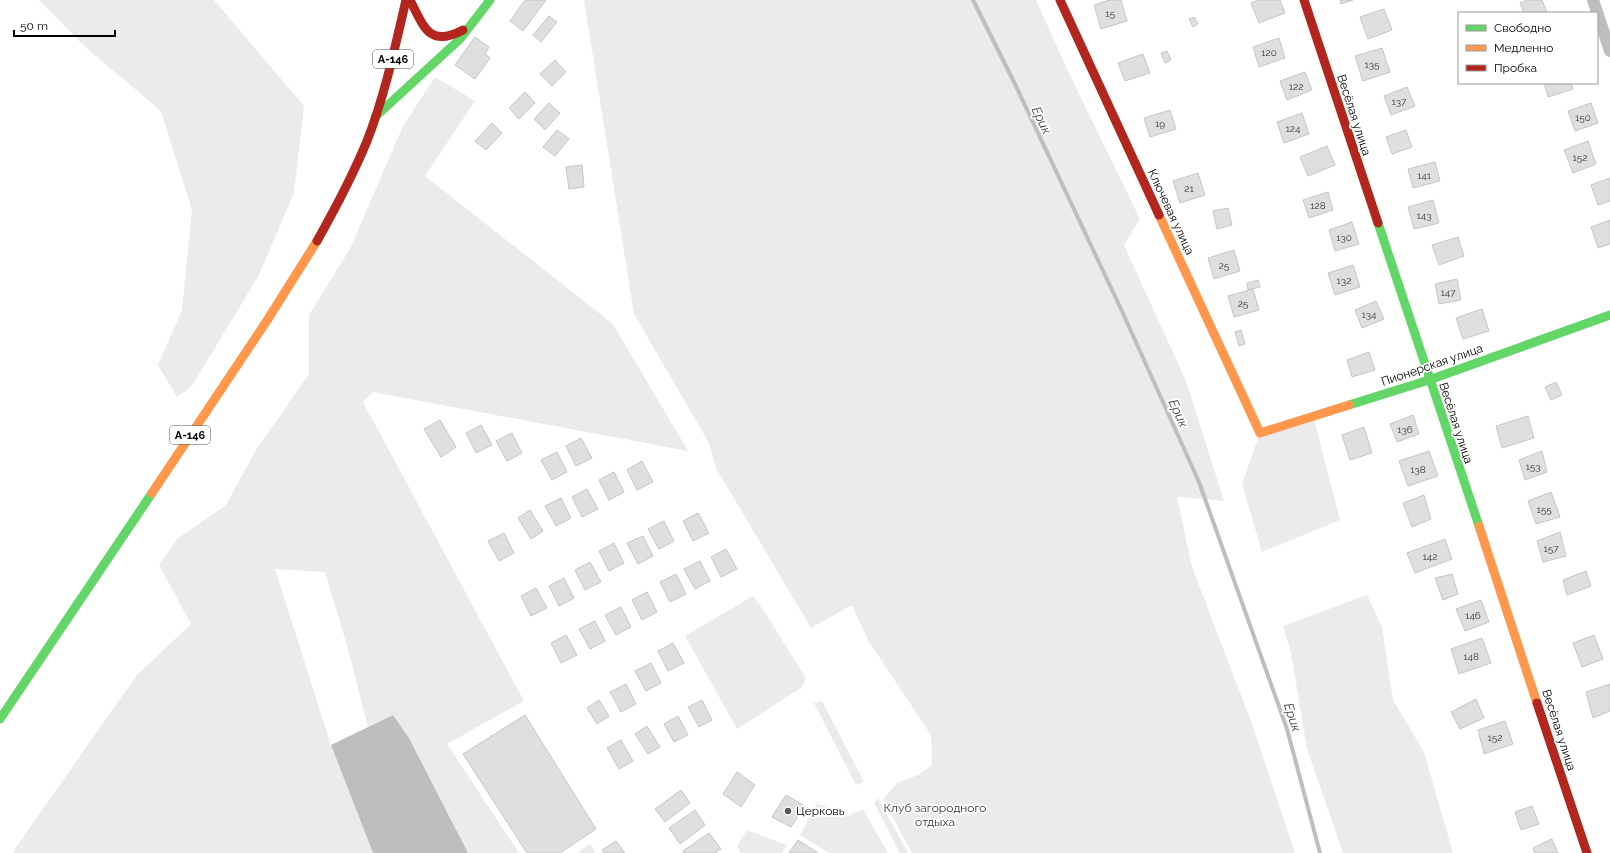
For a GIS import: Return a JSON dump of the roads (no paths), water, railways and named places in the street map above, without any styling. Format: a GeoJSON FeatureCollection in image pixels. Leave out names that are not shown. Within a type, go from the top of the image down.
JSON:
{"type":"FeatureCollection","features":[{"type":"Feature","properties":{"kind":"main road","name":"А-146"},"geometry":{"type":"LineString","coordinates":[[0,719],[114,550],[301,267],[343,192],[366,142],[394,57],[406,0]]}},
{"type":"Feature","properties":{"kind":"main road"},"geometry":{"type":"LineString","coordinates":[[410,0],[426,30],[432,36],[443,39],[457,34],[472,24]]}},
{"type":"Feature","properties":{"kind":"main road"},"geometry":{"type":"LineString","coordinates":[[375,117],[460,39],[490,0]]}},
{"type":"Feature","properties":{"kind":"main road","name":"Ключевая улица"},"geometry":{"type":"LineString","coordinates":[[1060,0],[1260,433]]}},
{"type":"Feature","properties":{"kind":"main road","name":"Весёлая улица"},"geometry":{"type":"LineString","coordinates":[[1304,0],[1587,853]]}},
{"type":"Feature","properties":{"kind":"main road","name":"Пионерская улица"},"geometry":{"type":"LineString","coordinates":[[1260,433],[1429,380],[1610,315]]}},
{"type":"Feature","properties":{"kind":"street"},"geometry":{"type":"LineString","coordinates":[[1593,0],[1597,12]]}},
{"type":"Feature","properties":{"kind":"street"},"geometry":{"type":"LineString","coordinates":[[1598,15],[1610,51]]}},
{"type":"Feature","properties":{"kind":"waterway","name":"Ерик"},"geometry":{"type":"LineString","coordinates":[[973,0],[1014,82],[1121,309],[1199,482],[1287,729],[1320,853]]}},
{"type":"Feature","properties":{"kind":"place","name":"Церковь"},"geometry":{"type":"Point","coordinates":[788,811]}},
{"type":"Feature","properties":{"kind":"park label","name":"Клуб загородного отдыха"},"geometry":{"type":"Point","coordinates":[935,815]}}]}
